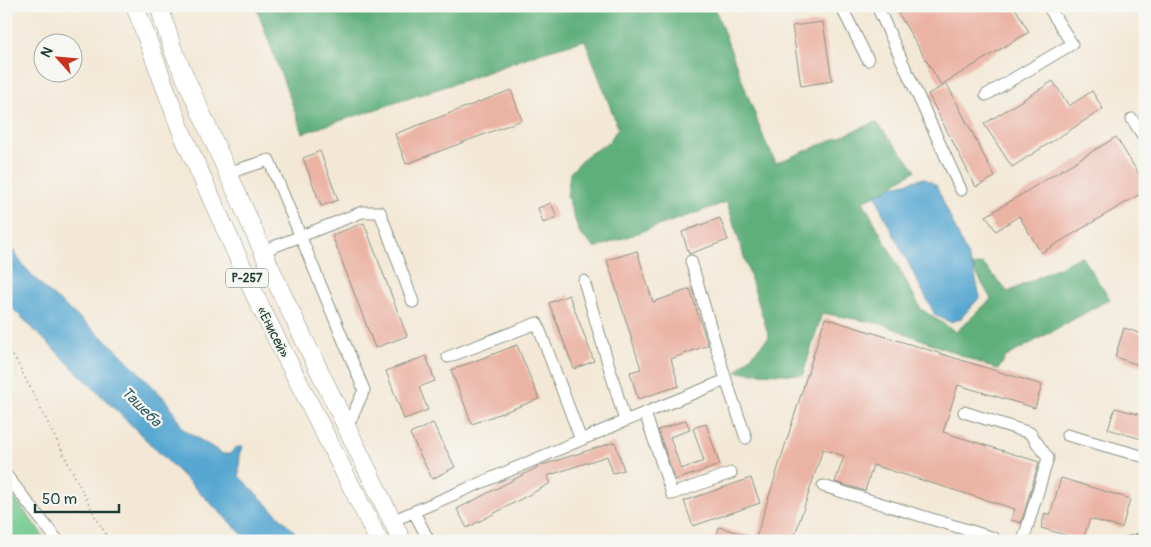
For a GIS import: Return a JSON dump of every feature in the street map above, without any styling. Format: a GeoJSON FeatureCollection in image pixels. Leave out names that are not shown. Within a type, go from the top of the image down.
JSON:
{"type":"FeatureCollection","features":[{"type":"Feature","properties":{"kind":"highway","name":"«Енисей»"},"geometry":{"type":"LineString","coordinates":[[134,6],[182,133],[259,304],[379,541]]}},
{"type":"Feature","properties":{"kind":"highway","name":"«Енисей»"},"geometry":{"type":"LineString","coordinates":[[159,6],[173,50],[227,173],[402,541]]}},
{"type":"Feature","properties":{"kind":"lane"},"geometry":{"type":"LineString","coordinates":[[841,6],[868,60]]}},
{"type":"Feature","properties":{"kind":"lane"},"geometry":{"type":"LineString","coordinates":[[877,6],[961,190]]}},
{"type":"Feature","properties":{"kind":"lane"},"geometry":{"type":"LineString","coordinates":[[986,95],[1072,44],[1048,6]]}},
{"type":"Feature","properties":{"kind":"lane"},"geometry":{"type":"LineString","coordinates":[[1132,119],[1145,138]]}},
{"type":"Feature","properties":{"kind":"lane"},"geometry":{"type":"LineString","coordinates":[[227,173],[269,160],[364,390],[347,428]]}},
{"type":"Feature","properties":{"kind":"lane"},"geometry":{"type":"LineString","coordinates":[[263,251],[362,212],[380,212],[413,302]]}},
{"type":"Feature","properties":{"kind":"lane"},"geometry":{"type":"LineString","coordinates":[[691,261],[726,380],[746,438]]}},
{"type":"Feature","properties":{"kind":"lane"},"geometry":{"type":"LineString","coordinates":[[584,281],[625,421]]}},
{"type":"Feature","properties":{"kind":"lane"},"geometry":{"type":"LineString","coordinates":[[448,356],[537,323],[581,440]]}},
{"type":"Feature","properties":{"kind":"lane"},"geometry":{"type":"LineString","coordinates":[[392,521],[625,421],[726,380]]}},
{"type":"Feature","properties":{"kind":"lane"},"geometry":{"type":"LineString","coordinates":[[964,412],[1030,433],[1048,458],[1023,541]]}},
{"type":"Feature","properties":{"kind":"lane"},"geometry":{"type":"LineString","coordinates":[[645,413],[672,494],[731,473]]}},
{"type":"Feature","properties":{"kind":"lane"},"geometry":{"type":"LineString","coordinates":[[1067,435],[1145,457]]}},
{"type":"Feature","properties":{"kind":"lane"},"geometry":{"type":"LineString","coordinates":[[6,475],[58,541]]}},
{"type":"Feature","properties":{"kind":"lane"},"geometry":{"type":"LineString","coordinates":[[823,486],[994,538],[995,541]]}},
{"type":"Feature","properties":{"kind":"lane"},"geometry":{"type":"LineString","coordinates":[[414,512],[429,541]]}},
{"type":"Feature","properties":{"kind":"path"},"geometry":{"type":"LineString","coordinates":[[6,349],[15,358],[95,516],[110,541]]}},
{"type":"Feature","properties":{"kind":"green space"},"geometry":{"type":"Polygon","coordinates":[[[238,6],[714,6],[765,141],[776,163],[876,122],[916,170],[880,193],[863,201],[921,309],[956,332],[991,299],[972,266],[983,264],[1008,292],[1081,256],[1110,299],[1006,357],[998,370],[882,324],[822,313],[803,375],[736,372],[769,337],[727,202],[595,248],[580,234],[567,197],[570,173],[586,156],[609,142],[618,128],[585,40],[542,52],[474,77],[303,133],[256,7],[238,6]]]}},
{"type":"Feature","properties":{"kind":"green space"},"geometry":{"type":"Polygon","coordinates":[[[6,487],[47,541],[6,541],[6,487]]]}},
{"type":"Feature","properties":{"kind":"water"},"geometry":{"type":"Polygon","coordinates":[[[924,178],[936,185],[974,271],[980,297],[960,319],[950,322],[935,315],[883,214],[876,195],[891,187],[924,178]]]}},
{"type":"Feature","properties":{"kind":"water","name":"Ташеба"},"geometry":{"type":"Polygon","coordinates":[[[6,234],[10,246],[23,265],[45,289],[116,349],[168,402],[183,429],[223,454],[230,454],[235,448],[243,446],[240,452],[239,476],[295,532],[291,541],[249,541],[6,302],[6,234]]]}},
{"type":"Feature","properties":{"kind":"building"},"geometry":{"type":"Polygon","coordinates":[[[894,6],[1014,6],[1029,32],[941,85],[894,6]]]}},
{"type":"Feature","properties":{"kind":"building"},"geometry":{"type":"Polygon","coordinates":[[[823,22],[832,81],[801,86],[792,26],[823,22]]]}},
{"type":"Feature","properties":{"kind":"building"},"geometry":{"type":"Polygon","coordinates":[[[1053,81],[1069,106],[1092,91],[1103,109],[1012,167],[984,124],[1053,81]]]}},
{"type":"Feature","properties":{"kind":"building"},"geometry":{"type":"Polygon","coordinates":[[[947,84],[995,177],[976,187],[928,94],[947,84]]]}},
{"type":"Feature","properties":{"kind":"building"},"geometry":{"type":"Polygon","coordinates":[[[511,90],[522,120],[406,164],[395,134],[511,90]]]}},
{"type":"Feature","properties":{"kind":"building"},"geometry":{"type":"Polygon","coordinates":[[[1116,137],[1145,184],[1145,191],[1041,253],[1019,216],[996,231],[986,216],[1116,137]]]}},
{"type":"Feature","properties":{"kind":"building"},"geometry":{"type":"Polygon","coordinates":[[[320,151],[338,200],[321,206],[303,158],[320,151]]]}},
{"type":"Feature","properties":{"kind":"building"},"geometry":{"type":"Polygon","coordinates":[[[551,203],[557,217],[543,223],[538,208],[551,203]]]}},
{"type":"Feature","properties":{"kind":"building"},"geometry":{"type":"Polygon","coordinates":[[[720,218],[728,240],[689,254],[682,232],[720,218]]]}},
{"type":"Feature","properties":{"kind":"building"},"geometry":{"type":"Polygon","coordinates":[[[364,223],[407,336],[375,348],[332,235],[364,223]]]}},
{"type":"Feature","properties":{"kind":"building"},"geometry":{"type":"Polygon","coordinates":[[[637,251],[653,302],[690,289],[708,345],[671,359],[679,386],[638,399],[630,372],[641,369],[607,260],[637,251]]]}},
{"type":"Feature","properties":{"kind":"building"},"geometry":{"type":"Polygon","coordinates":[[[569,295],[594,361],[574,369],[549,303],[569,295]]]}},
{"type":"Feature","properties":{"kind":"building"},"geometry":{"type":"Polygon","coordinates":[[[825,318],[1042,385],[1035,408],[958,385],[943,432],[1039,462],[1021,523],[1011,520],[1015,509],[873,465],[865,491],[835,482],[844,456],[823,449],[793,541],[715,541],[719,527],[756,538],[825,318]]]}},
{"type":"Feature","properties":{"kind":"building"},"geometry":{"type":"Polygon","coordinates":[[[1124,328],[1145,335],[1145,367],[1115,357],[1124,328]]]}},
{"type":"Feature","properties":{"kind":"building"},"geometry":{"type":"Polygon","coordinates":[[[517,345],[539,399],[472,424],[451,370],[517,345]]]}},
{"type":"Feature","properties":{"kind":"building"},"geometry":{"type":"Polygon","coordinates":[[[426,356],[435,381],[419,387],[428,410],[404,419],[386,371],[426,356]]]}},
{"type":"Feature","properties":{"kind":"building"},"geometry":{"type":"Polygon","coordinates":[[[1115,408],[1145,416],[1145,440],[1108,429],[1115,408]]]}},
{"type":"Feature","properties":{"kind":"building"},"geometry":{"type":"Polygon","coordinates":[[[686,420],[690,430],[670,437],[681,469],[704,461],[693,428],[706,424],[720,465],[675,480],[658,430],[686,420]]]}},
{"type":"Feature","properties":{"kind":"building"},"geometry":{"type":"Polygon","coordinates":[[[433,423],[455,467],[432,479],[410,434],[433,423]]]}},
{"type":"Feature","properties":{"kind":"building"},"geometry":{"type":"Polygon","coordinates":[[[615,442],[624,470],[613,473],[607,456],[547,476],[551,483],[467,528],[457,509],[542,465],[615,442]]]}},
{"type":"Feature","properties":{"kind":"building"},"geometry":{"type":"Polygon","coordinates":[[[751,478],[760,503],[693,526],[684,501],[751,478]]]}},
{"type":"Feature","properties":{"kind":"building"},"geometry":{"type":"Polygon","coordinates":[[[1061,478],[1130,499],[1122,528],[1090,519],[1083,540],[1041,528],[1045,513],[1050,515],[1061,478]]]}},
{"type":"Feature","properties":{"kind":"railway"},"geometry":{"type":"LineString","coordinates":[[1119,541],[1145,534]]}}]}
